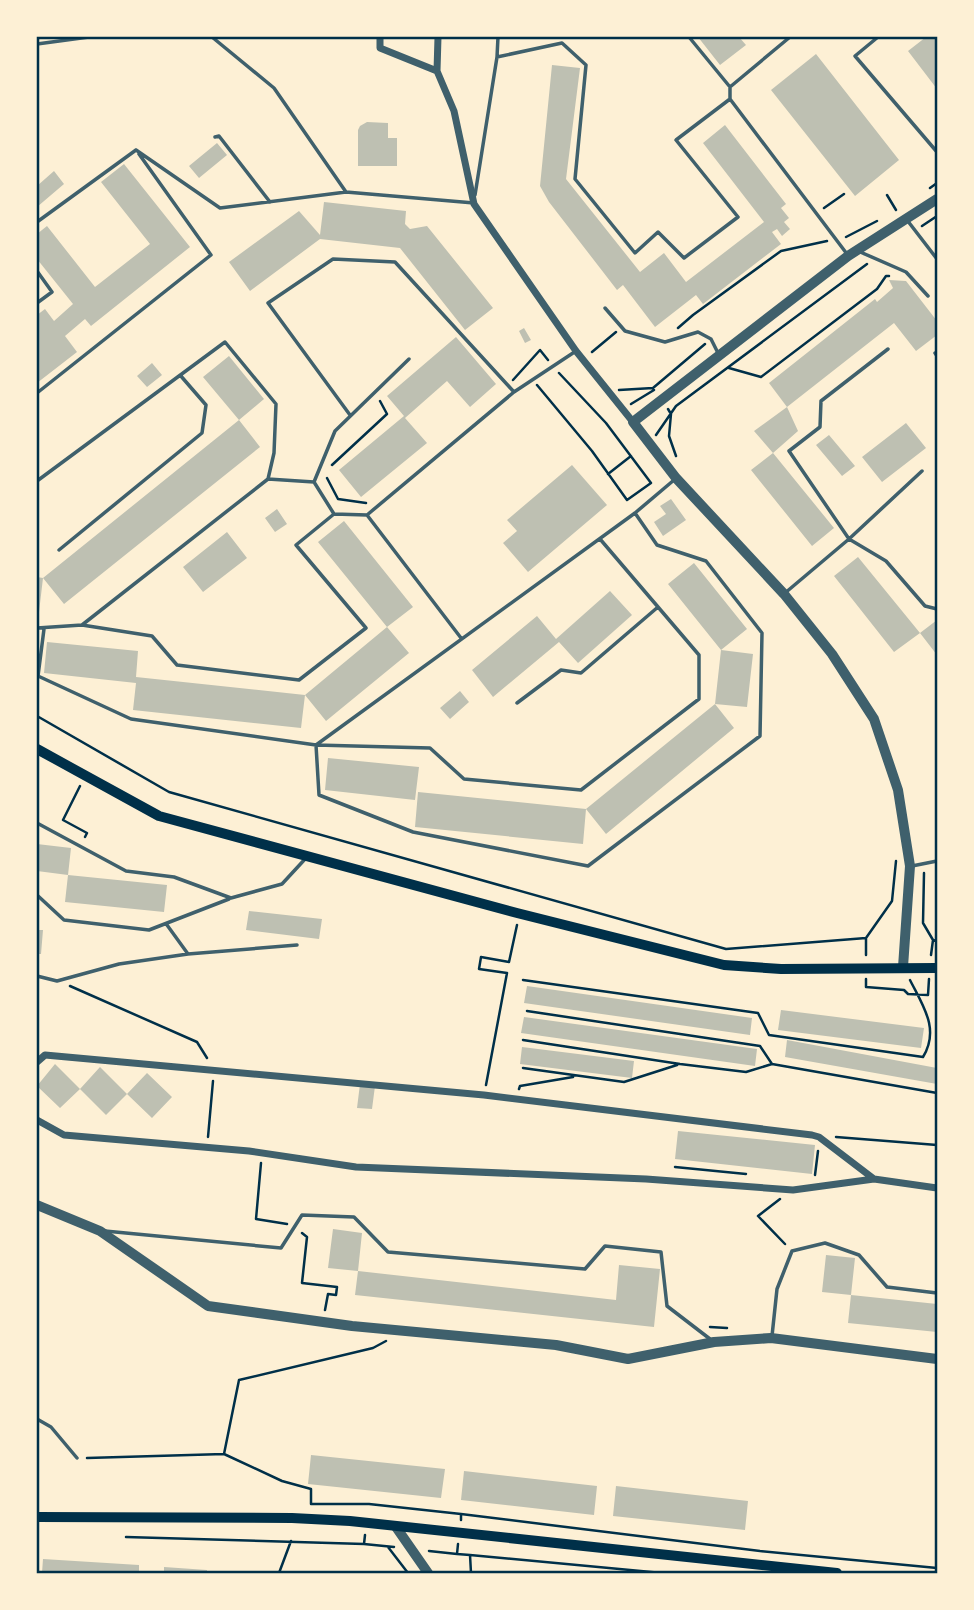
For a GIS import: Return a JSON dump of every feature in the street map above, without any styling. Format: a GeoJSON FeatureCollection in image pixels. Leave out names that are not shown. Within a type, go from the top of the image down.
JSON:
{"type":"FeatureCollection","features":[{"type":"Feature","properties":{"kind":"main road"},"geometry":{"type":"LineString","coordinates":[[37,749],[159,816],[724,965],[781,969],[937,968]]}},
{"type":"Feature","properties":{"kind":"main road"},"geometry":{"type":"LineString","coordinates":[[37,1517],[292,1518],[837,1573]]}},
{"type":"Feature","properties":{"kind":"street"},"geometry":{"type":"LineString","coordinates":[[380,37],[380,48],[437,71]]}},
{"type":"Feature","properties":{"kind":"street"},"geometry":{"type":"LineString","coordinates":[[438,37],[437,71],[454,111],[474,204],[576,351],[633,422],[673,480],[784,594],[832,654],[874,719],[898,790],[910,866],[903,967]]}},
{"type":"Feature","properties":{"kind":"street"},"geometry":{"type":"LineString","coordinates":[[633,422],[853,253],[937,198]]}},
{"type":"Feature","properties":{"kind":"street"},"geometry":{"type":"LineString","coordinates":[[37,1062],[45,1055],[214,1070],[517,1099],[812,1135],[819,1137],[874,1179]]}},
{"type":"Feature","properties":{"kind":"street"},"geometry":{"type":"LineString","coordinates":[[37,1121],[64,1135],[262,1153],[356,1167],[646,1179],[793,1190],[874,1179],[937,1188]]}},
{"type":"Feature","properties":{"kind":"street"},"geometry":{"type":"LineString","coordinates":[[37,1205],[100,1231],[208,1306],[352,1326],[556,1345],[628,1359],[714,1342],[771,1338],[937,1359]]}},
{"type":"Feature","properties":{"kind":"street"},"geometry":{"type":"LineString","coordinates":[[396,1527],[428,1573]]}},
{"type":"Feature","properties":{"kind":"lane"},"geometry":{"type":"LineString","coordinates":[[37,44],[89,37]]}},
{"type":"Feature","properties":{"kind":"lane"},"geometry":{"type":"LineString","coordinates":[[212,37],[274,88],[346,192]]}},
{"type":"Feature","properties":{"kind":"lane"},"geometry":{"type":"LineString","coordinates":[[136,150],[220,208],[346,192],[474,204],[498,37]]}},
{"type":"Feature","properties":{"kind":"lane"},"geometry":{"type":"LineString","coordinates":[[562,43],[563,37]]}},
{"type":"Feature","properties":{"kind":"lane"},"geometry":{"type":"LineString","coordinates":[[689,37],[730,87],[730,99],[833,238],[853,253],[906,272],[928,296]]}},
{"type":"Feature","properties":{"kind":"lane"},"geometry":{"type":"LineString","coordinates":[[730,87],[790,37]]}},
{"type":"Feature","properties":{"kind":"lane"},"geometry":{"type":"LineString","coordinates":[[878,37],[855,56],[937,152]]}},
{"type":"Feature","properties":{"kind":"lane"},"geometry":{"type":"LineString","coordinates":[[497,57],[562,43]]}},
{"type":"Feature","properties":{"kind":"lane"},"geometry":{"type":"LineString","coordinates":[[562,43],[586,65],[575,179],[635,253],[658,232],[684,258],[738,217],[676,140],[730,99]]}},
{"type":"Feature","properties":{"kind":"lane"},"geometry":{"type":"LineString","coordinates":[[215,137],[219,136],[270,202]]}},
{"type":"Feature","properties":{"kind":"lane"},"geometry":{"type":"LineString","coordinates":[[37,222],[136,150]]}},
{"type":"Feature","properties":{"kind":"lane"},"geometry":{"type":"LineString","coordinates":[[37,393],[212,255],[136,150]]}},
{"type":"Feature","properties":{"kind":"lane"},"geometry":{"type":"LineString","coordinates":[[906,219],[937,259]]}},
{"type":"Feature","properties":{"kind":"lane"},"geometry":{"type":"LineString","coordinates":[[350,415],[268,303],[333,259],[394,262],[514,392]]}},
{"type":"Feature","properties":{"kind":"lane"},"geometry":{"type":"LineString","coordinates":[[37,271],[52,292],[37,303]]}},
{"type":"Feature","properties":{"kind":"lane"},"geometry":{"type":"LineString","coordinates":[[605,308],[625,331],[665,342],[698,332],[711,339],[719,355]]}},
{"type":"Feature","properties":{"kind":"lane"},"geometry":{"type":"LineString","coordinates":[[37,481],[225,342],[276,404],[274,453],[268,479],[82,625]]}},
{"type":"Feature","properties":{"kind":"lane"},"geometry":{"type":"LineString","coordinates":[[888,349],[821,401],[820,426],[789,451],[849,539],[886,561],[925,606],[937,609]]}},
{"type":"Feature","properties":{"kind":"lane"},"geometry":{"type":"LineString","coordinates":[[37,628],[82,625],[152,636],[177,665],[299,680],[366,628],[296,545],[334,514],[368,515],[514,392],[576,351]]}},
{"type":"Feature","properties":{"kind":"lane"},"geometry":{"type":"LineString","coordinates":[[314,482],[335,431],[409,359]]}},
{"type":"Feature","properties":{"kind":"lane"},"geometry":{"type":"LineString","coordinates":[[59,550],[202,433],[206,405],[180,375]]}},
{"type":"Feature","properties":{"kind":"lane"},"geometry":{"type":"LineString","coordinates":[[784,594],[849,539],[922,471]]}},
{"type":"Feature","properties":{"kind":"lane"},"geometry":{"type":"LineString","coordinates":[[268,479],[314,482]]}},
{"type":"Feature","properties":{"kind":"lane"},"geometry":{"type":"LineString","coordinates":[[316,745],[600,539],[673,480]]}},
{"type":"Feature","properties":{"kind":"lane"},"geometry":{"type":"LineString","coordinates":[[314,482],[334,514]]}},
{"type":"Feature","properties":{"kind":"lane"},"geometry":{"type":"LineString","coordinates":[[316,745],[319,795],[413,832],[588,866],[760,736],[762,633],[706,561],[657,545],[635,513]]}},
{"type":"Feature","properties":{"kind":"lane"},"geometry":{"type":"LineString","coordinates":[[368,515],[461,638]]}},
{"type":"Feature","properties":{"kind":"lane"},"geometry":{"type":"LineString","coordinates":[[44,629],[38,676],[131,719],[316,745],[430,748],[464,779],[581,790],[699,699],[699,655],[600,539]]}},
{"type":"Feature","properties":{"kind":"lane"},"geometry":{"type":"LineString","coordinates":[[517,703],[561,670],[581,673],[658,607]]}},
{"type":"Feature","properties":{"kind":"lane"},"geometry":{"type":"LineString","coordinates":[[37,823],[126,871],[174,877],[231,898]]}},
{"type":"Feature","properties":{"kind":"lane"},"geometry":{"type":"LineString","coordinates":[[37,895],[64,920],[149,930],[231,898],[282,884],[307,857]]}},
{"type":"Feature","properties":{"kind":"lane"},"geometry":{"type":"LineString","coordinates":[[910,866],[937,861]]}},
{"type":"Feature","properties":{"kind":"lane"},"geometry":{"type":"LineString","coordinates":[[166,925],[188,954]]}},
{"type":"Feature","properties":{"kind":"lane"},"geometry":{"type":"LineString","coordinates":[[37,976],[57,981],[119,964],[188,954],[297,945]]}},
{"type":"Feature","properties":{"kind":"lane"},"geometry":{"type":"LineString","coordinates":[[100,1231],[281,1248],[302,1215],[354,1217],[388,1252],[585,1269],[605,1246],[661,1252],[667,1306],[714,1342]]}},
{"type":"Feature","properties":{"kind":"lane"},"geometry":{"type":"LineString","coordinates":[[771,1338],[777,1289],[792,1251],[825,1243],[859,1255],[887,1287],[937,1293]]}},
{"type":"Feature","properties":{"kind":"lane"},"geometry":{"type":"LineString","coordinates":[[37,1419],[51,1427],[77,1458]]}},
{"type":"Feature","properties":{"kind":"path"},"geometry":{"type":"LineString","coordinates":[[926,191],[937,183]]}},
{"type":"Feature","properties":{"kind":"path"},"geometry":{"type":"LineString","coordinates":[[820,211],[844,194]]}},
{"type":"Feature","properties":{"kind":"path"},"geometry":{"type":"LineString","coordinates":[[887,195],[897,211]]}},
{"type":"Feature","properties":{"kind":"path"},"geometry":{"type":"LineString","coordinates":[[914,231],[937,216]]}},
{"type":"Feature","properties":{"kind":"path"},"geometry":{"type":"LineString","coordinates":[[672,334],[692,315],[781,251],[833,238],[841,240],[886,217]]}},
{"type":"Feature","properties":{"kind":"path"},"geometry":{"type":"LineString","coordinates":[[678,460],[669,436],[671,414],[676,406],[873,259]]}},
{"type":"Feature","properties":{"kind":"path"},"geometry":{"type":"LineString","coordinates":[[729,368],[761,377],[877,289]]}},
{"type":"Feature","properties":{"kind":"path"},"geometry":{"type":"LineString","coordinates":[[587,356],[622,328]]}},
{"type":"Feature","properties":{"kind":"path"},"geometry":{"type":"LineString","coordinates":[[617,390],[653,388],[711,339]]}},
{"type":"Feature","properties":{"kind":"path"},"geometry":{"type":"LineString","coordinates":[[508,385],[540,350],[606,423],[651,483]]}},
{"type":"Feature","properties":{"kind":"path"},"geometry":{"type":"LineString","coordinates":[[533,380],[592,451],[627,500],[651,483],[673,480]]}},
{"type":"Feature","properties":{"kind":"path"},"geometry":{"type":"LineString","coordinates":[[374,496],[364,505],[338,499],[326,478],[332,464],[387,414],[379,401]]}},
{"type":"Feature","properties":{"kind":"path"},"geometry":{"type":"LineString","coordinates":[[608,474],[631,456]]}},
{"type":"Feature","properties":{"kind":"path"},"geometry":{"type":"LineString","coordinates":[[37,716],[169,792],[726,949],[866,938],[892,901],[896,861]]}},
{"type":"Feature","properties":{"kind":"path"},"geometry":{"type":"LineString","coordinates":[[71,781],[80,787],[63,820],[87,833],[79,846]]}},
{"type":"Feature","properties":{"kind":"path"},"geometry":{"type":"LineString","coordinates":[[924,865],[923,923],[933,940],[937,941]]}},
{"type":"Feature","properties":{"kind":"path"},"geometry":{"type":"LineString","coordinates":[[487,1077],[507,973],[479,969],[481,957],[509,962],[513,938]]}},
{"type":"Feature","properties":{"kind":"path"},"geometry":{"type":"LineString","coordinates":[[523,980],[758,1013],[769,1035],[923,1057],[931,1044],[928,1014],[903,967]]}},
{"type":"Feature","properties":{"kind":"path"},"geometry":{"type":"LineString","coordinates":[[57,981],[197,1042],[214,1070],[207,1147]]}},
{"type":"Feature","properties":{"kind":"path"},"geometry":{"type":"LineString","coordinates":[[527,1011],[760,1046],[772,1065]]}},
{"type":"Feature","properties":{"kind":"path"},"geometry":{"type":"LineString","coordinates":[[523,1041],[680,1065],[746,1072],[772,1065],[937,1093]]}},
{"type":"Feature","properties":{"kind":"path"},"geometry":{"type":"LineString","coordinates":[[523,1068],[624,1082],[680,1065]]}},
{"type":"Feature","properties":{"kind":"path"},"geometry":{"type":"LineString","coordinates":[[517,1099],[520,1086],[578,1076]]}},
{"type":"Feature","properties":{"kind":"path"},"geometry":{"type":"LineString","coordinates":[[812,1135],[937,1144]]}},
{"type":"Feature","properties":{"kind":"path"},"geometry":{"type":"LineString","coordinates":[[262,1153],[256,1219],[278,1221]]}},
{"type":"Feature","properties":{"kind":"path"},"geometry":{"type":"LineString","coordinates":[[814,1180],[818,1156]]}},
{"type":"Feature","properties":{"kind":"path"},"geometry":{"type":"LineString","coordinates":[[674,1167],[754,1175]]}},
{"type":"Feature","properties":{"kind":"path"},"geometry":{"type":"LineString","coordinates":[[792,1251],[758,1216],[793,1190]]}},
{"type":"Feature","properties":{"kind":"path"},"geometry":{"type":"LineString","coordinates":[[294,1227],[307,1237],[302,1283],[337,1287],[336,1295],[328,1294],[326,1310]]}},
{"type":"Feature","properties":{"kind":"path"},"geometry":{"type":"LineString","coordinates":[[698,1332],[710,1326],[735,1328]]}},
{"type":"Feature","properties":{"kind":"path"},"geometry":{"type":"LineString","coordinates":[[224,1454],[239,1380],[373,1348]]}},
{"type":"Feature","properties":{"kind":"path"},"geometry":{"type":"LineString","coordinates":[[77,1458],[224,1454],[282,1481],[311,1489],[311,1504],[369,1504]]}},
{"type":"Feature","properties":{"kind":"path"},"geometry":{"type":"LineString","coordinates":[[461,1514],[760,1551],[937,1568]]}},
{"type":"Feature","properties":{"kind":"path"},"geometry":{"type":"LineString","coordinates":[[126,1537],[364,1544]]}},
{"type":"Feature","properties":{"kind":"path"},"geometry":{"type":"LineString","coordinates":[[279,1573],[291,1541]]}},
{"type":"Feature","properties":{"kind":"path"},"geometry":{"type":"LineString","coordinates":[[388,1546],[408,1573]]}},
{"type":"Feature","properties":{"kind":"path"},"geometry":{"type":"LineString","coordinates":[[457,1554],[662,1573]]}},
{"type":"Feature","properties":{"kind":"path"},"geometry":{"type":"LineString","coordinates":[[470,1555],[471,1573]]}},
{"type":"Feature","properties":{"kind":"building"},"geometry":{"type":"Polygon","coordinates":[[[698,37],[739,37],[746,45],[720,65],[698,37]]]}},
{"type":"Feature","properties":{"kind":"building"},"geometry":{"type":"Polygon","coordinates":[[[926,37],[934,37],[937,40],[937,89],[908,51],[926,37]]]}},
{"type":"Feature","properties":{"kind":"building"},"geometry":{"type":"Polygon","coordinates":[[[816,54],[899,160],[855,196],[771,90],[816,54]]]}},
{"type":"Feature","properties":{"kind":"building"},"geometry":{"type":"Polygon","coordinates":[[[552,65],[580,68],[566,179],[640,272],[664,253],[686,282],[764,222],[703,143],[725,125],[786,204],[781,208],[789,218],[784,222],[790,229],[782,236],[777,229],[772,232],[781,244],[703,304],[696,295],[655,327],[623,285],[617,290],[549,202],[540,186],[552,65]]]}},
{"type":"Feature","properties":{"kind":"building"},"geometry":{"type":"Polygon","coordinates":[[[367,122],[388,123],[388,138],[397,138],[397,166],[358,166],[358,130],[367,122]]]}},
{"type":"Feature","properties":{"kind":"building"},"geometry":{"type":"Polygon","coordinates":[[[217,143],[227,155],[199,178],[189,166],[217,143]]]}},
{"type":"Feature","properties":{"kind":"building"},"geometry":{"type":"Polygon","coordinates":[[[124,164],[190,247],[91,326],[85,319],[65,336],[77,352],[37,383],[37,315],[45,309],[54,321],[73,304],[37,259],[37,234],[47,226],[95,287],[150,244],[101,182],[124,164]]]}},
{"type":"Feature","properties":{"kind":"building"},"geometry":{"type":"Polygon","coordinates":[[[54,171],[64,184],[37,207],[37,186],[54,171]]]}},
{"type":"Feature","properties":{"kind":"building"},"geometry":{"type":"Polygon","coordinates":[[[324,202],[406,211],[405,224],[410,229],[427,226],[493,308],[465,330],[400,248],[320,239],[250,291],[229,262],[299,211],[320,235],[324,202]]]}},
{"type":"Feature","properties":{"kind":"building"},"geometry":{"type":"Polygon","coordinates":[[[889,280],[906,281],[937,321],[937,335],[916,351],[894,323],[787,407],[769,383],[875,299],[877,302],[893,288],[889,280]]]}},
{"type":"Feature","properties":{"kind":"building"},"geometry":{"type":"Polygon","coordinates":[[[524,328],[531,340],[525,343],[519,331],[524,328]]]}},
{"type":"Feature","properties":{"kind":"building"},"geometry":{"type":"Polygon","coordinates":[[[456,337],[496,384],[470,407],[447,381],[405,418],[427,443],[361,497],[339,470],[404,416],[387,396],[456,337]]]}},
{"type":"Feature","properties":{"kind":"building"},"geometry":{"type":"Polygon","coordinates":[[[229,356],[264,399],[239,420],[203,377],[229,356]]]}},
{"type":"Feature","properties":{"kind":"building"},"geometry":{"type":"Polygon","coordinates":[[[152,363],[162,375],[147,387],[137,376],[152,363]]]}},
{"type":"Feature","properties":{"kind":"building"},"geometry":{"type":"Polygon","coordinates":[[[787,407],[798,431],[773,453],[754,431],[787,407]]]}},
{"type":"Feature","properties":{"kind":"building"},"geometry":{"type":"Polygon","coordinates":[[[239,420],[260,447],[64,604],[43,578],[239,420]]]}},
{"type":"Feature","properties":{"kind":"building"},"geometry":{"type":"Polygon","coordinates":[[[906,423],[926,448],[882,482],[862,457],[906,423]]]}},
{"type":"Feature","properties":{"kind":"building"},"geometry":{"type":"Polygon","coordinates":[[[829,435],[855,466],[842,476],[816,445],[829,435]]]}},
{"type":"Feature","properties":{"kind":"building"},"geometry":{"type":"Polygon","coordinates":[[[773,453],[834,528],[812,546],[751,470],[773,453]]]}},
{"type":"Feature","properties":{"kind":"building"},"geometry":{"type":"Polygon","coordinates":[[[572,465],[607,505],[528,572],[503,543],[517,531],[507,520],[572,465]]]}},
{"type":"Feature","properties":{"kind":"building"},"geometry":{"type":"Polygon","coordinates":[[[671,499],[686,520],[663,536],[654,522],[666,514],[660,506],[671,499]]]}},
{"type":"Feature","properties":{"kind":"building"},"geometry":{"type":"Polygon","coordinates":[[[277,509],[287,524],[275,532],[265,518],[277,509]]]}},
{"type":"Feature","properties":{"kind":"building"},"geometry":{"type":"Polygon","coordinates":[[[344,521],[413,607],[387,627],[318,542],[344,521]]]}},
{"type":"Feature","properties":{"kind":"building"},"geometry":{"type":"Polygon","coordinates":[[[227,532],[247,558],[203,592],[183,567],[227,532]]]}},
{"type":"Feature","properties":{"kind":"building"},"geometry":{"type":"Polygon","coordinates":[[[858,557],[920,633],[894,652],[834,576],[858,557]]]}},
{"type":"Feature","properties":{"kind":"building"},"geometry":{"type":"Polygon","coordinates":[[[694,563],[747,629],[721,650],[668,584],[694,563]]]}},
{"type":"Feature","properties":{"kind":"building"},"geometry":{"type":"Polygon","coordinates":[[[37,577],[43,578],[39,612],[37,612],[37,577]]]}},
{"type":"Feature","properties":{"kind":"building"},"geometry":{"type":"Polygon","coordinates":[[[610,591],[632,615],[578,663],[559,642],[493,697],[472,670],[537,616],[556,639],[610,591]]]}},
{"type":"Feature","properties":{"kind":"building"},"geometry":{"type":"Polygon","coordinates":[[[937,620],[937,655],[920,633],[937,620]]]}},
{"type":"Feature","properties":{"kind":"building"},"geometry":{"type":"Polygon","coordinates":[[[387,627],[409,653],[326,721],[305,695],[387,627]]]}},
{"type":"Feature","properties":{"kind":"building"},"geometry":{"type":"Polygon","coordinates":[[[47,642],[138,651],[136,677],[305,695],[301,728],[133,710],[136,683],[44,673],[47,642]]]}},
{"type":"Feature","properties":{"kind":"building"},"geometry":{"type":"Polygon","coordinates":[[[721,650],[753,654],[747,707],[715,704],[721,650]]]}},
{"type":"Feature","properties":{"kind":"building"},"geometry":{"type":"Polygon","coordinates":[[[460,691],[469,702],[450,719],[440,708],[460,691]]]}},
{"type":"Feature","properties":{"kind":"building"},"geometry":{"type":"Polygon","coordinates":[[[715,704],[734,728],[606,834],[586,809],[715,704]]]}},
{"type":"Feature","properties":{"kind":"building"},"geometry":{"type":"Polygon","coordinates":[[[328,758],[419,767],[415,800],[325,790],[328,758]]]}},
{"type":"Feature","properties":{"kind":"building"},"geometry":{"type":"Polygon","coordinates":[[[418,792],[586,809],[583,844],[415,827],[418,792]]]}},
{"type":"Feature","properties":{"kind":"building"},"geometry":{"type":"Polygon","coordinates":[[[37,844],[71,848],[68,875],[37,871],[37,844]]]}},
{"type":"Feature","properties":{"kind":"building"},"geometry":{"type":"Polygon","coordinates":[[[68,875],[167,885],[164,912],[65,902],[68,875]]]}},
{"type":"Feature","properties":{"kind":"building"},"geometry":{"type":"Polygon","coordinates":[[[249,911],[322,919],[319,939],[246,930],[249,911]]]}},
{"type":"Feature","properties":{"kind":"building"},"geometry":{"type":"Polygon","coordinates":[[[37,930],[43,930],[41,954],[37,954],[37,930]]]}},
{"type":"Feature","properties":{"kind":"building"},"geometry":{"type":"Polygon","coordinates":[[[527,986],[752,1018],[750,1035],[524,1003],[527,986]]]}},
{"type":"Feature","properties":{"kind":"building"},"geometry":{"type":"Polygon","coordinates":[[[781,1010],[924,1028],[921,1048],[778,1030],[781,1010]]]}},
{"type":"Feature","properties":{"kind":"building"},"geometry":{"type":"Polygon","coordinates":[[[524,1017],[757,1049],[755,1066],[521,1033],[524,1017]]]}},
{"type":"Feature","properties":{"kind":"building"},"geometry":{"type":"Polygon","coordinates":[[[787,1040],[937,1068],[937,1084],[785,1057],[787,1040]]]}},
{"type":"Feature","properties":{"kind":"building"},"geometry":{"type":"Polygon","coordinates":[[[522,1047],[634,1061],[632,1078],[520,1064],[522,1047]]]}},
{"type":"Feature","properties":{"kind":"building"},"geometry":{"type":"Polygon","coordinates":[[[55,1064],[80,1089],[60,1108],[37,1086],[55,1064]]]}},
{"type":"Feature","properties":{"kind":"building"},"geometry":{"type":"Polygon","coordinates":[[[100,1067],[127,1094],[106,1115],[80,1089],[100,1067]]]}},
{"type":"Feature","properties":{"kind":"building"},"geometry":{"type":"Polygon","coordinates":[[[147,1073],[172,1097],[152,1118],[127,1094],[147,1073]]]}},
{"type":"Feature","properties":{"kind":"building"},"geometry":{"type":"Polygon","coordinates":[[[360,1084],[375,1086],[372,1109],[357,1108],[360,1084]]]}},
{"type":"Feature","properties":{"kind":"building"},"geometry":{"type":"Polygon","coordinates":[[[678,1131],[815,1145],[812,1174],[675,1159],[678,1131]]]}},
{"type":"Feature","properties":{"kind":"building"},"geometry":{"type":"Polygon","coordinates":[[[333,1229],[362,1233],[358,1271],[328,1268],[333,1229]]]}},
{"type":"Feature","properties":{"kind":"building"},"geometry":{"type":"Polygon","coordinates":[[[826,1255],[855,1258],[851,1295],[822,1292],[826,1255]]]}},
{"type":"Feature","properties":{"kind":"building"},"geometry":{"type":"Polygon","coordinates":[[[619,1265],[660,1269],[654,1327],[355,1295],[358,1271],[616,1300],[619,1265]]]}},
{"type":"Feature","properties":{"kind":"building"},"geometry":{"type":"Polygon","coordinates":[[[851,1295],[937,1304],[937,1332],[848,1323],[851,1295]]]}},
{"type":"Feature","properties":{"kind":"building"},"geometry":{"type":"Polygon","coordinates":[[[311,1455],[445,1469],[441,1498],[308,1484],[311,1455]]]}},
{"type":"Feature","properties":{"kind":"building"},"geometry":{"type":"Polygon","coordinates":[[[464,1471],[597,1486],[594,1515],[461,1500],[464,1471]]]}},
{"type":"Feature","properties":{"kind":"building"},"geometry":{"type":"Polygon","coordinates":[[[616,1486],[748,1501],[745,1530],[613,1516],[616,1486]]]}},
{"type":"Feature","properties":{"kind":"building"},"geometry":{"type":"Polygon","coordinates":[[[43,1559],[139,1565],[139,1573],[42,1573],[43,1559]]]}},
{"type":"Feature","properties":{"kind":"building"},"geometry":{"type":"Polygon","coordinates":[[[164,1567],[207,1570],[207,1573],[164,1573],[164,1567]]]}}]}
